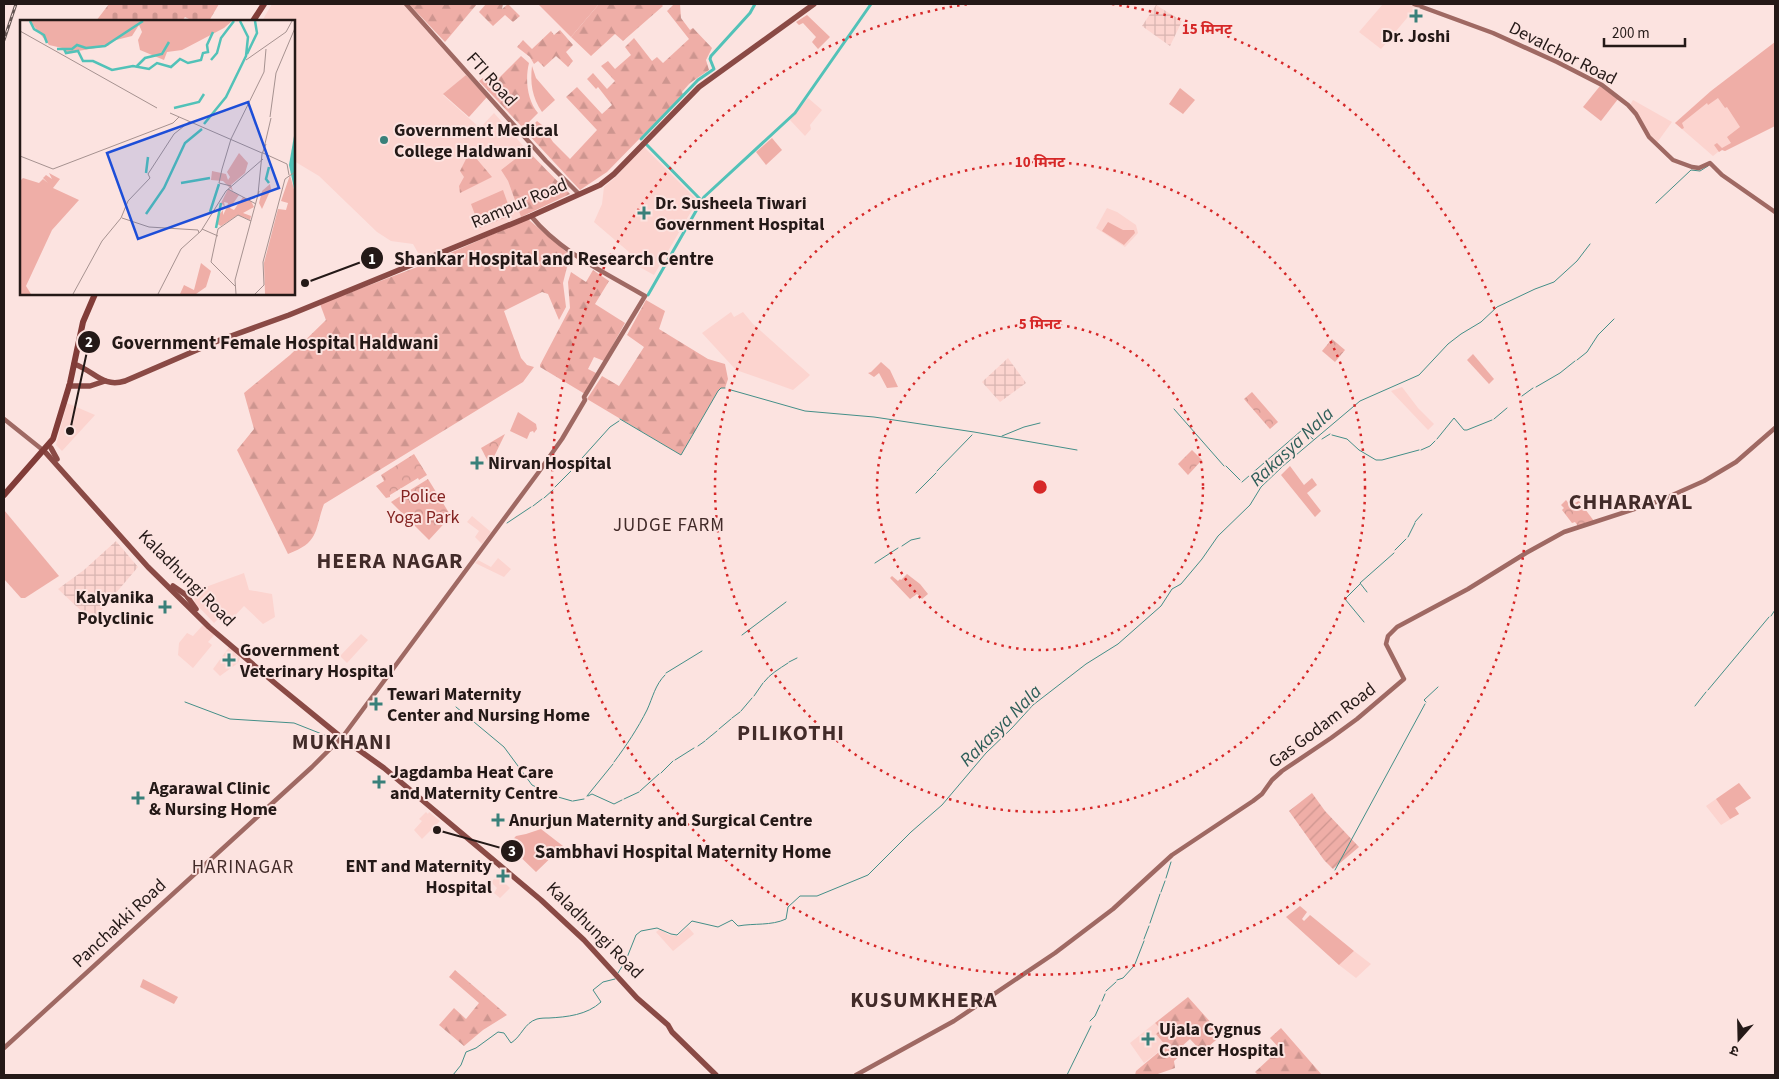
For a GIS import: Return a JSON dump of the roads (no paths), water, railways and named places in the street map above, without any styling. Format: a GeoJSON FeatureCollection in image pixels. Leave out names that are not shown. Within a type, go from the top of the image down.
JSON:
{"type":"FeatureCollection","features":[{"type":"Feature","properties":{"kind":"highway"},"geometry":{"type":"LineString","coordinates":[[256,20],[264,4]]}},
{"type":"Feature","properties":{"kind":"highway"},"geometry":{"type":"LineString","coordinates":[[257,20],[268,4]]}},
{"type":"Feature","properties":{"kind":"highway"},"geometry":{"type":"LineString","coordinates":[[4,495],[47,451],[53,439],[71,384],[83,322],[94,295]]}},
{"type":"Feature","properties":{"kind":"highway"},"geometry":{"type":"LineString","coordinates":[[4,501],[24,475]]}},
{"type":"Feature","properties":{"kind":"main road","name":"FTI Road"},"geometry":{"type":"LineString","coordinates":[[406,4],[546,161],[579,194]]}},
{"type":"Feature","properties":{"kind":"main road","name":"Rampur Road"},"geometry":{"type":"LineString","coordinates":[[71,384],[85,386],[104,381],[115,384],[125,381],[220,340],[531,216],[600,185],[614,174],[679,106],[707,80],[814,4]]}},
{"type":"Feature","properties":{"kind":"main road","name":"Devalchor Road"},"geometry":{"type":"LineString","coordinates":[[1414,4],[1493,33],[1602,85],[1632,109],[1649,137],[1673,160],[1699,168],[1710,163],[1722,175],[1775,212]]}},
{"type":"Feature","properties":{"kind":"main road"},"geometry":{"type":"LineString","coordinates":[[536,222],[538,213]]}},
{"type":"Feature","properties":{"kind":"main road"},"geometry":{"type":"LineString","coordinates":[[531,216],[536,222]]}},
{"type":"Feature","properties":{"kind":"main road","name":"Panchakki Road"},"geometry":{"type":"LineString","coordinates":[[4,1048],[312,767],[343,736],[562,439],[585,400],[584,397],[646,296],[576,255],[551,237],[536,222]]}},
{"type":"Feature","properties":{"kind":"main road"},"geometry":{"type":"LineString","coordinates":[[74,364],[104,381]]}},
{"type":"Feature","properties":{"kind":"main road"},"geometry":{"type":"LineString","coordinates":[[95,384],[98,376]]}},
{"type":"Feature","properties":{"kind":"main road"},"geometry":{"type":"LineString","coordinates":[[4,418],[47,451]]}},
{"type":"Feature","properties":{"kind":"main road","name":"Gas Godam Road"},"geometry":{"type":"LineString","coordinates":[[856,1075],[954,1021],[1066,946],[1113,909],[1172,855],[1253,801],[1262,794],[1272,780],[1282,771],[1364,714],[1404,679],[1386,644],[1388,636],[1397,627],[1468,589],[1564,532],[1659,501],[1712,476],[1736,462],[1775,428]]}},
{"type":"Feature","properties":{"kind":"main road","name":"Kaladhungi Road"},"geometry":{"type":"LineString","coordinates":[[47,451],[121,535],[163,579],[245,657],[392,774],[570,922],[639,997],[720,1075]]}},
{"type":"Feature","properties":{"kind":"main road","name":"Kaladhungi Road"},"geometry":{"type":"LineString","coordinates":[[672,1029],[672,1032],[716,1075]]}},
{"type":"Feature","properties":{"kind":"waterway"},"geometry":{"type":"LineString","coordinates":[[641,139],[698,80],[714,69],[710,59],[711,56],[750,13],[755,4]]}},
{"type":"Feature","properties":{"kind":"waterway"},"geometry":{"type":"LineString","coordinates":[[648,295],[704,197],[795,113],[871,4]]}},
{"type":"Feature","properties":{"kind":"waterway"},"geometry":{"type":"LineString","coordinates":[[646,144],[700,199],[699,203]]}},
{"type":"Feature","properties":{"kind":"waterway","name":"Rakasya Nala"},"geometry":{"type":"LineString","coordinates":[[1656,203],[1691,170],[1700,171],[1708,166]]}},
{"type":"Feature","properties":{"kind":"waterway","name":"Rakasya Nala"},"geometry":{"type":"LineString","coordinates":[[618,973],[626,960],[636,935],[641,931],[657,928],[677,935],[692,921],[718,927],[732,920],[738,926],[768,924],[786,919],[788,907],[800,896],[817,896],[868,875],[911,832],[942,805],[986,753],[1033,705],[1086,664],[1118,644],[1161,606],[1172,589],[1181,584],[1218,536],[1250,505],[1261,487],[1283,466],[1360,401],[1419,375],[1448,344],[1481,322],[1497,307],[1554,282],[1577,261],[1590,244]]}},
{"type":"Feature","properties":{"kind":"waterway"},"geometry":{"type":"LineString","coordinates":[[1577,360],[1587,352],[1598,335],[1614,319]]}},
{"type":"Feature","properties":{"kind":"waterway"},"geometry":{"type":"LineString","coordinates":[[1536,387],[1560,373],[1575,361]]}},
{"type":"Feature","properties":{"kind":"waterway"},"geometry":{"type":"LineString","coordinates":[[620,419],[681,455],[718,391],[721,388],[725,388]]}},
{"type":"Feature","properties":{"kind":"waterway"},"geometry":{"type":"LineString","coordinates":[[1522,396],[1533,388]]}},
{"type":"Feature","properties":{"kind":"waterway"},"geometry":{"type":"LineString","coordinates":[[731,390],[805,411],[874,417],[1077,450]]}},
{"type":"Feature","properties":{"kind":"waterway"},"geometry":{"type":"LineString","coordinates":[[1494,419],[1507,408]]}},
{"type":"Feature","properties":{"kind":"waterway"},"geometry":{"type":"LineString","coordinates":[[1174,409],[1224,466]]}},
{"type":"Feature","properties":{"kind":"waterway"},"geometry":{"type":"LineString","coordinates":[[1437,439],[1454,418],[1464,430],[1492,420]]}},
{"type":"Feature","properties":{"kind":"waterway"},"geometry":{"type":"LineString","coordinates":[[574,467],[610,427],[619,421]]}},
{"type":"Feature","properties":{"kind":"waterway"},"geometry":{"type":"LineString","coordinates":[[1002,436],[1040,423]]}},
{"type":"Feature","properties":{"kind":"waterway"},"geometry":{"type":"LineString","coordinates":[[1242,482],[1302,430],[1313,439]]}},
{"type":"Feature","properties":{"kind":"waterway"},"geometry":{"type":"LineString","coordinates":[[1322,439],[1330,434]]}},
{"type":"Feature","properties":{"kind":"waterway"},"geometry":{"type":"LineString","coordinates":[[937,471],[972,435]]}},
{"type":"Feature","properties":{"kind":"waterway"},"geometry":{"type":"LineString","coordinates":[[1332,435],[1347,439],[1359,450],[1376,460],[1419,450]]}},
{"type":"Feature","properties":{"kind":"waterway"},"geometry":{"type":"LineString","coordinates":[[1421,450],[1430,446],[1435,441]]}},
{"type":"Feature","properties":{"kind":"waterway"},"geometry":{"type":"LineString","coordinates":[[1226,466],[1240,480]]}},
{"type":"Feature","properties":{"kind":"waterway"},"geometry":{"type":"LineString","coordinates":[[555,487],[572,470]]}},
{"type":"Feature","properties":{"kind":"waterway"},"geometry":{"type":"LineString","coordinates":[[916,493],[936,473]]}},
{"type":"Feature","properties":{"kind":"waterway"},"geometry":{"type":"LineString","coordinates":[[544,498],[553,490]]}},
{"type":"Feature","properties":{"kind":"waterway"},"geometry":{"type":"LineString","coordinates":[[533,506],[542,499]]}},
{"type":"Feature","properties":{"kind":"waterway"},"geometry":{"type":"LineString","coordinates":[[507,523],[531,507]]}},
{"type":"Feature","properties":{"kind":"waterway"},"geometry":{"type":"LineString","coordinates":[[1415,522],[1422,514]]}},
{"type":"Feature","properties":{"kind":"waterway"},"geometry":{"type":"LineString","coordinates":[[1408,537],[1415,523]]}},
{"type":"Feature","properties":{"kind":"waterway"},"geometry":{"type":"LineString","coordinates":[[902,546],[911,540],[920,538]]}},
{"type":"Feature","properties":{"kind":"waterway"},"geometry":{"type":"LineString","coordinates":[[1395,550],[1406,539]]}},
{"type":"Feature","properties":{"kind":"waterway"},"geometry":{"type":"LineString","coordinates":[[875,563],[898,548]]}},
{"type":"Feature","properties":{"kind":"waterway"},"geometry":{"type":"LineString","coordinates":[[1367,592],[1360,583],[1394,553]]}},
{"type":"Feature","properties":{"kind":"waterway"},"geometry":{"type":"LineString","coordinates":[[1360,584],[1345,599],[1364,622]]}},
{"type":"Feature","properties":{"kind":"waterway"},"geometry":{"type":"LineString","coordinates":[[742,635],[786,602]]}},
{"type":"Feature","properties":{"kind":"waterway"},"geometry":{"type":"LineString","coordinates":[[1771,616],[1775,610]]}},
{"type":"Feature","properties":{"kind":"waterway"},"geometry":{"type":"LineString","coordinates":[[1708,690],[1769,617]]}},
{"type":"Feature","properties":{"kind":"waterway"},"geometry":{"type":"LineString","coordinates":[[666,673],[702,651]]}},
{"type":"Feature","properties":{"kind":"waterway"},"geometry":{"type":"LineString","coordinates":[[789,662],[797,658]]}},
{"type":"Feature","properties":{"kind":"waterway"},"geometry":{"type":"LineString","coordinates":[[764,682],[788,663]]}},
{"type":"Feature","properties":{"kind":"waterway"},"geometry":{"type":"LineString","coordinates":[[614,762],[640,723],[656,687],[665,675]]}},
{"type":"Feature","properties":{"kind":"waterway"},"geometry":{"type":"LineString","coordinates":[[754,696],[763,683]]}},
{"type":"Feature","properties":{"kind":"waterway"},"geometry":{"type":"LineString","coordinates":[[1426,702],[1424,700],[1438,687]]}},
{"type":"Feature","properties":{"kind":"waterway"},"geometry":{"type":"LineString","coordinates":[[1695,706],[1706,692]]}},
{"type":"Feature","properties":{"kind":"waterway"},"geometry":{"type":"LineString","coordinates":[[741,711],[752,698]]}},
{"type":"Feature","properties":{"kind":"waterway"},"geometry":{"type":"LineString","coordinates":[[185,702],[230,719],[294,723],[337,740]]}},
{"type":"Feature","properties":{"kind":"waterway"},"geometry":{"type":"LineString","coordinates":[[1335,870],[1425,704]]}},
{"type":"Feature","properties":{"kind":"waterway"},"geometry":{"type":"LineString","coordinates":[[456,707],[504,747],[532,785],[550,794]]}},
{"type":"Feature","properties":{"kind":"waterway"},"geometry":{"type":"LineString","coordinates":[[732,718],[740,712]]}},
{"type":"Feature","properties":{"kind":"waterway"},"geometry":{"type":"LineString","coordinates":[[719,729],[731,719]]}},
{"type":"Feature","properties":{"kind":"waterway"},"geometry":{"type":"LineString","coordinates":[[706,740],[717,731]]}},
{"type":"Feature","properties":{"kind":"waterway"},"geometry":{"type":"LineString","coordinates":[[698,746],[705,741]]}},
{"type":"Feature","properties":{"kind":"waterway"},"geometry":{"type":"LineString","coordinates":[[675,760],[694,748]]}},
{"type":"Feature","properties":{"kind":"waterway"},"geometry":{"type":"LineString","coordinates":[[661,773],[673,761]]}},
{"type":"Feature","properties":{"kind":"waterway"},"geometry":{"type":"LineString","coordinates":[[587,796],[613,764]]}},
{"type":"Feature","properties":{"kind":"waterway"},"geometry":{"type":"LineString","coordinates":[[640,791],[659,774]]}},
{"type":"Feature","properties":{"kind":"waterway"},"geometry":{"type":"LineString","coordinates":[[624,799],[639,792]]}},
{"type":"Feature","properties":{"kind":"waterway"},"geometry":{"type":"LineString","coordinates":[[588,796],[592,794],[614,804],[622,800]]}},
{"type":"Feature","properties":{"kind":"waterway"},"geometry":{"type":"LineString","coordinates":[[551,795],[572,801]]}},
{"type":"Feature","properties":{"kind":"waterway"},"geometry":{"type":"LineString","coordinates":[[573,801],[584,799]]}},
{"type":"Feature","properties":{"kind":"waterway"},"geometry":{"type":"LineString","coordinates":[[1166,878],[1171,862]]}},
{"type":"Feature","properties":{"kind":"waterway"},"geometry":{"type":"LineString","coordinates":[[1161,892],[1165,881]]}},
{"type":"Feature","properties":{"kind":"waterway"},"geometry":{"type":"LineString","coordinates":[[1150,923],[1160,894]]}},
{"type":"Feature","properties":{"kind":"waterway"},"geometry":{"type":"LineString","coordinates":[[1144,939],[1149,926]]}},
{"type":"Feature","properties":{"kind":"waterway"},"geometry":{"type":"LineString","coordinates":[[1135,964],[1144,941]]}},
{"type":"Feature","properties":{"kind":"waterway"},"geometry":{"type":"LineString","coordinates":[[1117,980],[1123,978],[1134,966]]}},
{"type":"Feature","properties":{"kind":"waterway","name":"Rakasya Nala"},"geometry":{"type":"LineString","coordinates":[[453,1075],[461,1065],[466,1052],[476,1048],[498,1032],[504,1033],[511,1043],[529,1023],[537,1019],[570,1016],[590,1010],[601,1002],[593,990],[603,982],[615,979]]}},
{"type":"Feature","properties":{"kind":"waterway"},"geometry":{"type":"LineString","coordinates":[[1106,991],[1116,982]]}},
{"type":"Feature","properties":{"kind":"waterway"},"geometry":{"type":"LineString","coordinates":[[1102,1001],[1105,994]]}},
{"type":"Feature","properties":{"kind":"waterway"},"geometry":{"type":"LineString","coordinates":[[1090,1021],[1095,1016],[1100,1005]]}},
{"type":"Feature","properties":{"kind":"waterway"},"geometry":{"type":"LineString","coordinates":[[1067,1075],[1091,1026]]}},
{"type":"Feature","properties":{"kind":"railway"},"geometry":{"type":"LineString","coordinates":[[4,40],[16,4]]}},
{"type":"Feature","properties":{"kind":"place","name":"Dr. Joshi"},"geometry":{"type":"Point","coordinates":[1416,16]}},
{"type":"Feature","properties":{"kind":"place","name":"Government Medical College Haldwani"},"geometry":{"type":"Point","coordinates":[384,140]}},
{"type":"Feature","properties":{"kind":"place","name":"Dr. Susheela Tiwari Government Hospital"},"geometry":{"type":"Point","coordinates":[644,213]}},
{"type":"Feature","properties":{"kind":"place","name":"Shankar Hospital and Research Centre"},"geometry":{"type":"Point","coordinates":[305,283]}},
{"type":"Feature","properties":{"kind":"place","name":"Government Female Hospital Haldwani"},"geometry":{"type":"Point","coordinates":[70,431]}},
{"type":"Feature","properties":{"kind":"place","name":"Nirvan Hospital"},"geometry":{"type":"Point","coordinates":[477,463]}},
{"type":"Feature","properties":{"kind":"place","name":"Kalyanika Polyclinic"},"geometry":{"type":"Point","coordinates":[165,607]}},
{"type":"Feature","properties":{"kind":"place","name":"Government Veterinary Hospital"},"geometry":{"type":"Point","coordinates":[229,660]}},
{"type":"Feature","properties":{"kind":"place","name":"Tewari Maternity Center and Nursing Home"},"geometry":{"type":"Point","coordinates":[376,704]}},
{"type":"Feature","properties":{"kind":"place","name":"Jagdamba Heat Care and Maternity Centre"},"geometry":{"type":"Point","coordinates":[379,782]}},
{"type":"Feature","properties":{"kind":"place","name":"Agarawal Clinic & Nursing Home"},"geometry":{"type":"Point","coordinates":[138,798]}},
{"type":"Feature","properties":{"kind":"place","name":"Anurjun Maternity and Surgical Centre"},"geometry":{"type":"Point","coordinates":[498,820]}},
{"type":"Feature","properties":{"kind":"place","name":"Sambhavi Hospital Maternity Home"},"geometry":{"type":"Point","coordinates":[437,830]}},
{"type":"Feature","properties":{"kind":"place","name":"ENT and Maternity Hospital"},"geometry":{"type":"Point","coordinates":[503,876]}},
{"type":"Feature","properties":{"kind":"place","name":"Ujala Cygnus Cancer Hospital"},"geometry":{"type":"Point","coordinates":[1148,1039]}},
{"type":"Feature","properties":{"kind":"district","name":"CHHARAYAL"},"geometry":{"type":"Point","coordinates":[1631,501]}},
{"type":"Feature","properties":{"kind":"district","name":"JUDGE FARM"},"geometry":{"type":"Point","coordinates":[669,524]}},
{"type":"Feature","properties":{"kind":"district","name":"HEERA NAGAR"},"geometry":{"type":"Point","coordinates":[390,560]}},
{"type":"Feature","properties":{"kind":"district","name":"PILIKOTHI"},"geometry":{"type":"Point","coordinates":[791,732]}},
{"type":"Feature","properties":{"kind":"district","name":"MUKHANI"},"geometry":{"type":"Point","coordinates":[342,741]}},
{"type":"Feature","properties":{"kind":"district","name":"HARINAGAR"},"geometry":{"type":"Point","coordinates":[243,866]}},
{"type":"Feature","properties":{"kind":"district","name":"KUSUMKHERA"},"geometry":{"type":"Point","coordinates":[924,999]}},
{"type":"Feature","properties":{"kind":"park label","name":"Police Yoga Park"},"geometry":{"type":"Point","coordinates":[423,506]}}]}
